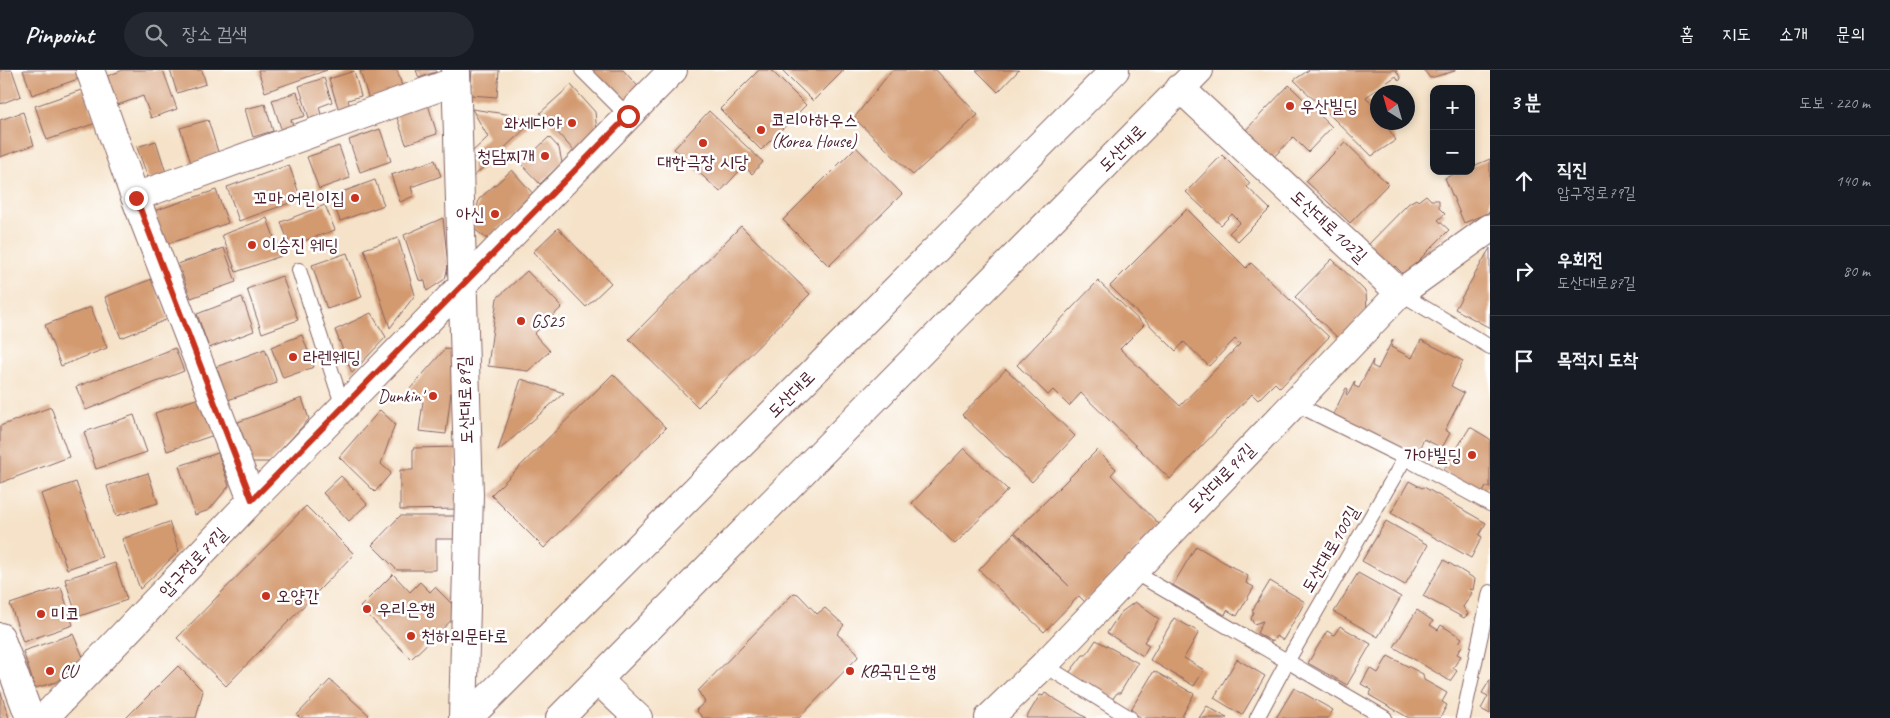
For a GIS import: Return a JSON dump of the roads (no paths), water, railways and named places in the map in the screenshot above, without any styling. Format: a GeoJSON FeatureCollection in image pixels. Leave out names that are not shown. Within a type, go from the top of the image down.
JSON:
{"type":"FeatureCollection","features":[{"type":"Feature","properties":{"kind":"street"},"geometry":{"type":"LineString","coordinates":[[90,70],[136,198],[252,500]]}},
{"type":"Feature","properties":{"kind":"street","name":"압구정로79길"},"geometry":{"type":"LineString","coordinates":[[44,718],[252,500],[673,70]]}},
{"type":"Feature","properties":{"kind":"street","name":"도산대로"},"geometry":{"type":"LineString","coordinates":[[468,718],[1115,70]]}},
{"type":"Feature","properties":{"kind":"street","name":"도산대로89길"},"geometry":{"type":"LineString","coordinates":[[136,198],[456,76],[468,496],[462,718]]}},
{"type":"Feature","properties":{"kind":"street","name":"도산대로"},"geometry":{"type":"LineString","coordinates":[[560,718],[1190,79]]}},
{"type":"Feature","properties":{"kind":"street","name":"도산대로102길"},"geometry":{"type":"LineString","coordinates":[[1190,79],[1400,293]]}},
{"type":"Feature","properties":{"kind":"street","name":"도산대로94길"},"geometry":{"type":"LineString","coordinates":[[988,718],[1044,665],[1400,293],[1490,228]]}},
{"type":"Feature","properties":{"kind":"street"},"geometry":{"type":"LineString","coordinates":[[0,637],[30,718]]}},
{"type":"Feature","properties":{"kind":"street"},"geometry":{"type":"LineString","coordinates":[[598,680],[638,718]]}},
{"type":"Feature","properties":{"kind":"lane"},"geometry":{"type":"LineString","coordinates":[[582,70],[628,116]]}},
{"type":"Feature","properties":{"kind":"lane"},"geometry":{"type":"LineString","coordinates":[[299,270],[343,407]]}},
{"type":"Feature","properties":{"kind":"lane","name":"도산대로102길"},"geometry":{"type":"LineString","coordinates":[[1400,293],[1490,347]]}},
{"type":"Feature","properties":{"kind":"lane"},"geometry":{"type":"LineString","coordinates":[[1294,403],[1405,458],[1490,504]]}},
{"type":"Feature","properties":{"kind":"lane","name":"도산대로100길"},"geometry":{"type":"LineString","coordinates":[[1257,718],[1288,660],[1405,458]]}},
{"type":"Feature","properties":{"kind":"lane"},"geometry":{"type":"LineString","coordinates":[[1132,571],[1386,718]]}},
{"type":"Feature","properties":{"kind":"lane"},"geometry":{"type":"LineString","coordinates":[[1463,718],[1490,592]]}},
{"type":"Feature","properties":{"kind":"lane"},"geometry":{"type":"LineString","coordinates":[[1044,665],[1130,718]]}},
{"type":"Feature","properties":{"kind":"place","name":"우산빌딩"},"geometry":{"type":"Point","coordinates":[1290,106]}},
{"type":"Feature","properties":{"kind":"place","name":"와세다야"},"geometry":{"type":"Point","coordinates":[572,123]}},
{"type":"Feature","properties":{"kind":"place","name":"코리아하우스 (Korea House)"},"geometry":{"type":"Point","coordinates":[761,130]}},
{"type":"Feature","properties":{"kind":"place","name":"대한극장 시당"},"geometry":{"type":"Point","coordinates":[703,143]}},
{"type":"Feature","properties":{"kind":"place","name":"청담찌개"},"geometry":{"type":"Point","coordinates":[545,156]}},
{"type":"Feature","properties":{"kind":"place","name":"꼬마 어린이집"},"geometry":{"type":"Point","coordinates":[355,198]}},
{"type":"Feature","properties":{"kind":"place","name":"아신"},"geometry":{"type":"Point","coordinates":[495,214]}},
{"type":"Feature","properties":{"kind":"place","name":"이승진 웨딩"},"geometry":{"type":"Point","coordinates":[252,245]}},
{"type":"Feature","properties":{"kind":"place","name":"GS25"},"geometry":{"type":"Point","coordinates":[521,321]}},
{"type":"Feature","properties":{"kind":"place","name":"라렌웨딩"},"geometry":{"type":"Point","coordinates":[293,357]}},
{"type":"Feature","properties":{"kind":"place","name":"Dunkin'"},"geometry":{"type":"Point","coordinates":[433,396]}},
{"type":"Feature","properties":{"kind":"place","name":"가야빌딩"},"geometry":{"type":"Point","coordinates":[1472,455]}},
{"type":"Feature","properties":{"kind":"place","name":"오양간"},"geometry":{"type":"Point","coordinates":[266,596]}},
{"type":"Feature","properties":{"kind":"place","name":"우리은행"},"geometry":{"type":"Point","coordinates":[367,609]}},
{"type":"Feature","properties":{"kind":"place","name":"미코"},"geometry":{"type":"Point","coordinates":[41,614]}},
{"type":"Feature","properties":{"kind":"place","name":"천하의문타로"},"geometry":{"type":"Point","coordinates":[411,636]}},
{"type":"Feature","properties":{"kind":"place","name":"CU"},"geometry":{"type":"Point","coordinates":[50,671]}},
{"type":"Feature","properties":{"kind":"place","name":"KB국민은행"},"geometry":{"type":"Point","coordinates":[850,671]}}]}
